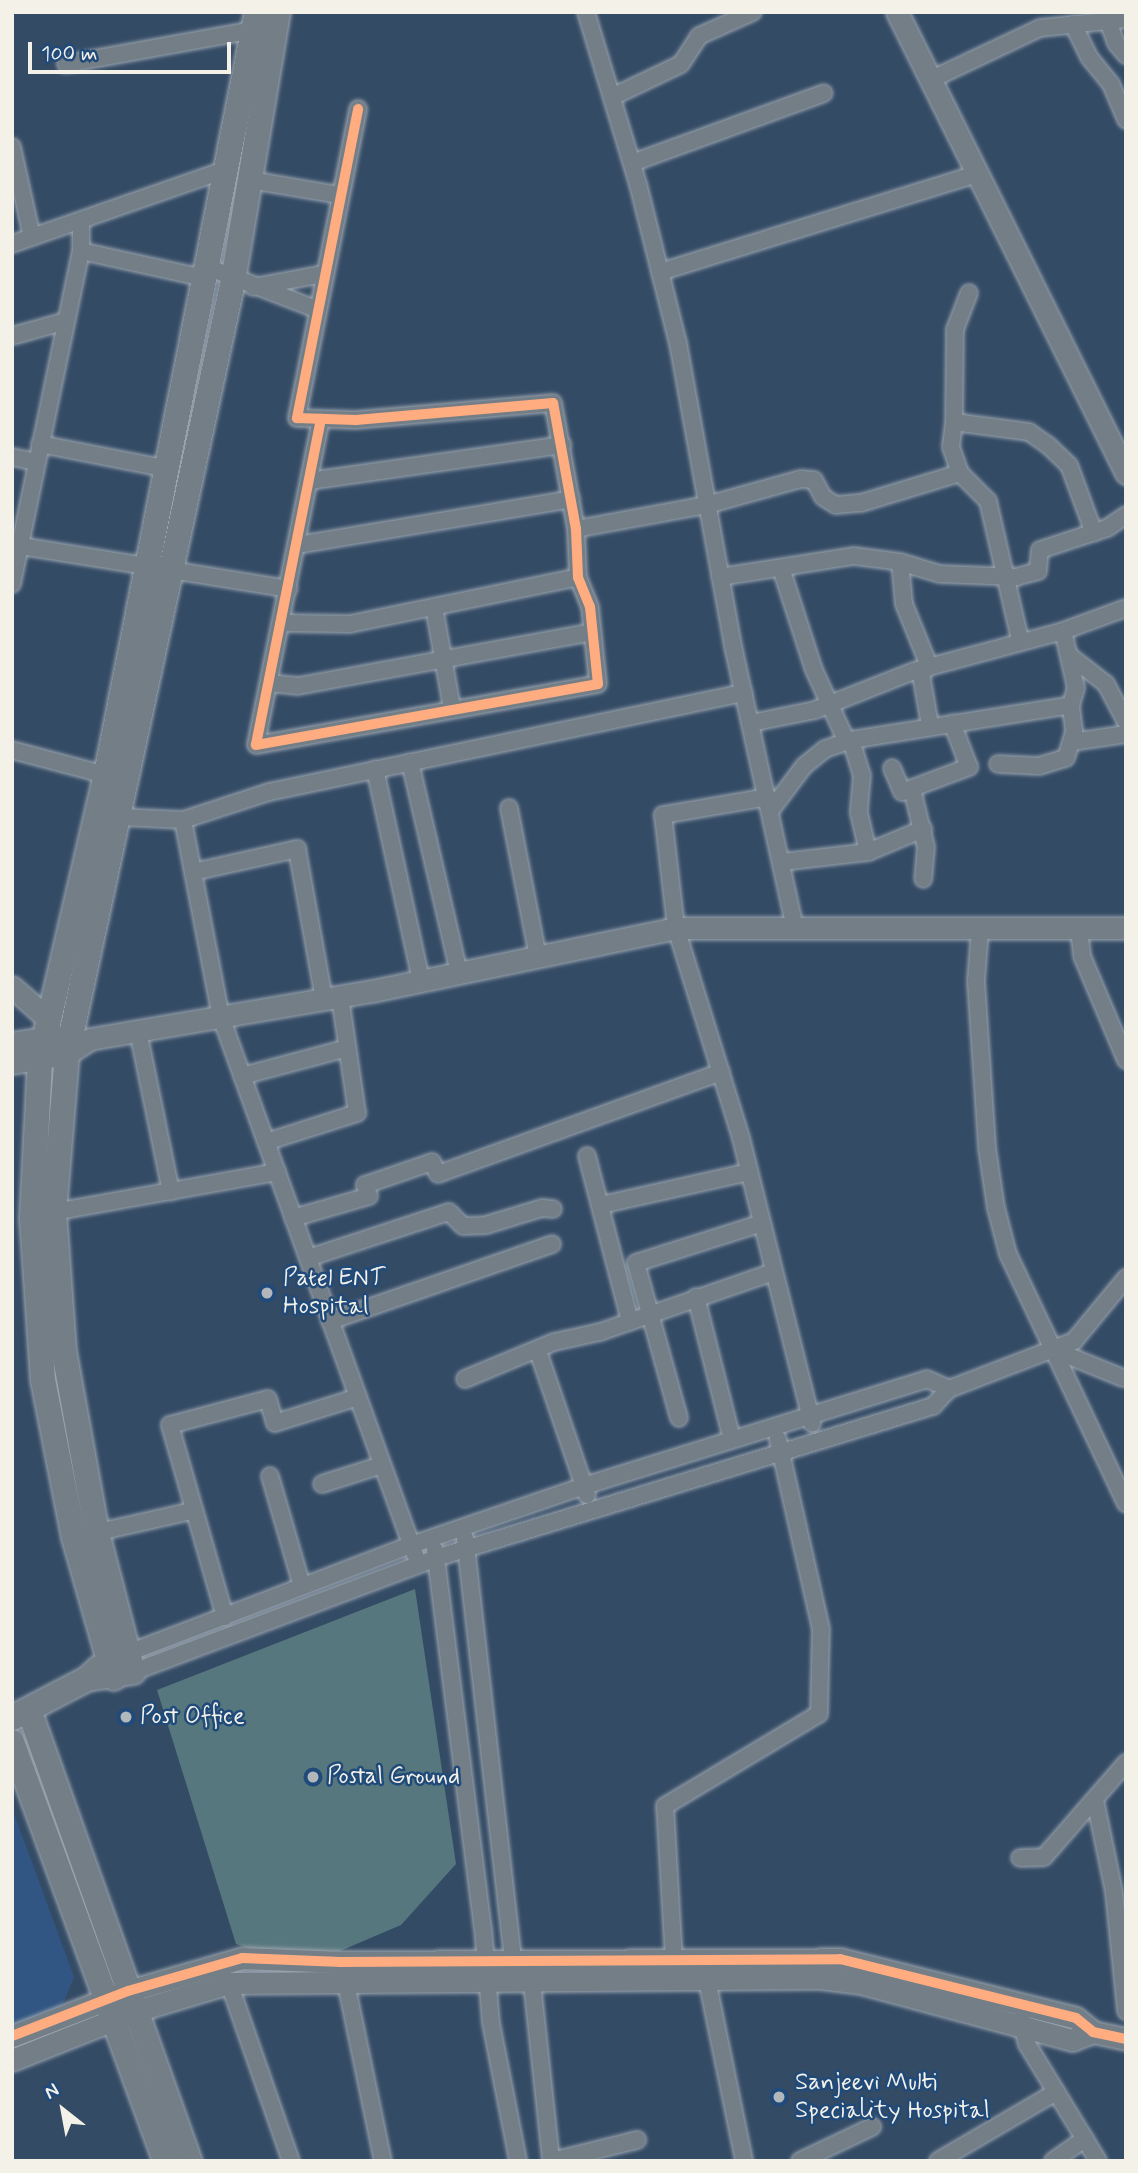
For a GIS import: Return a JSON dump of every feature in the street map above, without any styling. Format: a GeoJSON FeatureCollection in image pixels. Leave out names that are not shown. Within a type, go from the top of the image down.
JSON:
{"type":"FeatureCollection","features":[{"type":"Feature","properties":{"kind":"main road"},"geometry":{"type":"LineString","coordinates":[[190,2161],[132,2001],[21,1714],[87,1679],[121,1666],[43,1380],[33,1232],[43,1038],[157,567],[242,284],[250,180],[278,12]]}},
{"type":"Feature","properties":{"kind":"main road"},"geometry":{"type":"LineString","coordinates":[[85,1535],[65,1362],[54,1212],[75,1043],[120,817],[157,567],[164,468],[255,21]]}},
{"type":"Feature","properties":{"kind":"main road"},"geometry":{"type":"LineString","coordinates":[[12,1742],[164,2161]]}},
{"type":"Feature","properties":{"kind":"street"},"geometry":{"type":"LineString","coordinates":[[586,12],[632,163],[660,272],[744,694],[770,803],[795,929]]}},
{"type":"Feature","properties":{"kind":"street"},"geometry":{"type":"LineString","coordinates":[[612,97],[681,64],[699,36],[753,12]]}},
{"type":"Feature","properties":{"kind":"street"},"geometry":{"type":"LineString","coordinates":[[897,12],[1126,473]]}},
{"type":"Feature","properties":{"kind":"street"},"geometry":{"type":"LineString","coordinates":[[930,80],[1037,20],[1126,19]]}},
{"type":"Feature","properties":{"kind":"street"},"geometry":{"type":"LineString","coordinates":[[1079,20],[1089,57],[1111,84],[1126,120]]}},
{"type":"Feature","properties":{"kind":"street"},"geometry":{"type":"LineString","coordinates":[[1108,20],[1116,43],[1126,54]]}},
{"type":"Feature","properties":{"kind":"street"},"geometry":{"type":"LineString","coordinates":[[66,64],[255,21]]}},
{"type":"Feature","properties":{"kind":"street"},"geometry":{"type":"LineString","coordinates":[[632,163],[824,93]]}},
{"type":"Feature","properties":{"kind":"street"},"geometry":{"type":"LineString","coordinates":[[321,419],[256,745],[598,684],[590,607],[578,577],[576,529],[553,402],[321,419],[297,418],[316,309],[358,109]]}},
{"type":"Feature","properties":{"kind":"street"},"geometry":{"type":"LineString","coordinates":[[12,147],[32,237]]}},
{"type":"Feature","properties":{"kind":"street"},"geometry":{"type":"LineString","coordinates":[[12,244],[227,169]]}},
{"type":"Feature","properties":{"kind":"street"},"geometry":{"type":"LineString","coordinates":[[660,272],[976,174]]}},
{"type":"Feature","properties":{"kind":"street"},"geometry":{"type":"LineString","coordinates":[[250,180],[340,195]]}},
{"type":"Feature","properties":{"kind":"street"},"geometry":{"type":"LineString","coordinates":[[12,584],[81,251],[81,221]]}},
{"type":"Feature","properties":{"kind":"street"},"geometry":{"type":"LineString","coordinates":[[81,251],[205,272],[316,309]]}},
{"type":"Feature","properties":{"kind":"street"},"geometry":{"type":"LineString","coordinates":[[242,284],[323,274]]}},
{"type":"Feature","properties":{"kind":"street"},"geometry":{"type":"LineString","coordinates":[[969,293],[955,330],[954,422],[951,447],[960,473],[974,482],[988,501],[1020,640]]}},
{"type":"Feature","properties":{"kind":"street"},"geometry":{"type":"LineString","coordinates":[[12,336],[66,321]]}},
{"type":"Feature","properties":{"kind":"street"},"geometry":{"type":"LineString","coordinates":[[954,422],[1029,432],[1049,446],[1069,465],[1094,533]]}},
{"type":"Feature","properties":{"kind":"street"},"geometry":{"type":"LineString","coordinates":[[40,444],[164,468]]}},
{"type":"Feature","properties":{"kind":"street"},"geometry":{"type":"LineString","coordinates":[[309,481],[562,445]]}},
{"type":"Feature","properties":{"kind":"street"},"geometry":{"type":"LineString","coordinates":[[12,457],[36,462]]}},
{"type":"Feature","properties":{"kind":"street"},"geometry":{"type":"LineString","coordinates":[[576,529],[707,505],[801,479],[814,480],[823,497],[836,505],[861,503],[960,473]]}},
{"type":"Feature","properties":{"kind":"street"},"geometry":{"type":"LineString","coordinates":[[297,545],[571,499]]}},
{"type":"Feature","properties":{"kind":"street"},"geometry":{"type":"LineString","coordinates":[[720,577],[854,556],[900,562],[940,574],[1006,576],[1038,571],[1040,550],[1094,533],[1126,514]]}},
{"type":"Feature","properties":{"kind":"street"},"geometry":{"type":"LineString","coordinates":[[20,546],[289,589]]}},
{"type":"Feature","properties":{"kind":"street"},"geometry":{"type":"LineString","coordinates":[[900,562],[904,604],[929,666]]}},
{"type":"Feature","properties":{"kind":"street"},"geometry":{"type":"LineString","coordinates":[[781,568],[814,670],[849,741],[862,775],[859,813],[868,852]]}},
{"type":"Feature","properties":{"kind":"street"},"geometry":{"type":"LineString","coordinates":[[282,623],[350,624],[578,577]]}},
{"type":"Feature","properties":{"kind":"street"},"geometry":{"type":"LineString","coordinates":[[434,607],[452,708]]}},
{"type":"Feature","properties":{"kind":"street"},"geometry":{"type":"LineString","coordinates":[[751,723],[831,704],[929,666],[1020,640],[1063,631],[1126,608]]}},
{"type":"Feature","properties":{"kind":"street"},"geometry":{"type":"LineString","coordinates":[[998,764],[1053,764],[1066,758],[1072,742],[1071,705],[1076,688],[1063,631]]}},
{"type":"Feature","properties":{"kind":"street"},"geometry":{"type":"LineString","coordinates":[[269,682],[298,686],[592,632]]}},
{"type":"Feature","properties":{"kind":"street"},"geometry":{"type":"LineString","coordinates":[[1070,656],[1107,684],[1126,722]]}},
{"type":"Feature","properties":{"kind":"street"},"geometry":{"type":"LineString","coordinates":[[929,666],[921,674],[930,725]]}},
{"type":"Feature","properties":{"kind":"street"},"geometry":{"type":"LineString","coordinates":[[120,817],[183,820],[218,805],[375,769],[744,694]]}},
{"type":"Feature","properties":{"kind":"street"},"geometry":{"type":"LineString","coordinates":[[817,1438],[749,1172],[676,928],[663,815],[770,803],[804,766],[825,750],[849,741],[930,725],[1071,705]]}},
{"type":"Feature","properties":{"kind":"street"},"geometry":{"type":"LineString","coordinates":[[892,768],[902,792],[969,767],[952,723]]}},
{"type":"Feature","properties":{"kind":"street"},"geometry":{"type":"LineString","coordinates":[[1072,742],[1126,734]]}},
{"type":"Feature","properties":{"kind":"street"},"geometry":{"type":"LineString","coordinates":[[12,750],[106,775]]}},
{"type":"Feature","properties":{"kind":"street"},"geometry":{"type":"LineString","coordinates":[[410,762],[459,973]]}},
{"type":"Feature","properties":{"kind":"street"},"geometry":{"type":"LineString","coordinates":[[375,769],[421,981]]}},
{"type":"Feature","properties":{"kind":"street"},"geometry":{"type":"LineString","coordinates":[[912,789],[923,829],[923,879]]}},
{"type":"Feature","properties":{"kind":"street"},"geometry":{"type":"LineString","coordinates":[[509,807],[538,957]]}},
{"type":"Feature","properties":{"kind":"street"},"geometry":{"type":"LineString","coordinates":[[183,820],[221,1017],[418,1564]]}},
{"type":"Feature","properties":{"kind":"street"},"geometry":{"type":"LineString","coordinates":[[782,862],[868,852],[923,829]]}},
{"type":"Feature","properties":{"kind":"street"},"geometry":{"type":"LineString","coordinates":[[193,872],[297,849],[332,998],[347,1048],[357,1113],[266,1142]]}},
{"type":"Feature","properties":{"kind":"street"},"geometry":{"type":"LineString","coordinates":[[12,1043],[43,1038],[75,1043],[421,981],[676,928],[1126,928]]}},
{"type":"Feature","properties":{"kind":"street"},"geometry":{"type":"LineString","coordinates":[[980,930],[976,981],[987,1148],[996,1208],[1008,1254],[1126,1504]]}},
{"type":"Feature","properties":{"kind":"street"},"geometry":{"type":"LineString","coordinates":[[1079,930],[1082,956],[1126,1060]]}},
{"type":"Feature","properties":{"kind":"street"},"geometry":{"type":"LineString","coordinates":[[12,987],[43,1038]]}},
{"type":"Feature","properties":{"kind":"street"},"geometry":{"type":"LineString","coordinates":[[138,1031],[171,1192]]}},
{"type":"Feature","properties":{"kind":"street"},"geometry":{"type":"LineString","coordinates":[[12,1063],[43,1038]]}},
{"type":"Feature","properties":{"kind":"street"},"geometry":{"type":"LineString","coordinates":[[242,1076],[347,1048]]}},
{"type":"Feature","properties":{"kind":"street"},"geometry":{"type":"LineString","coordinates":[[293,1217],[369,1196],[365,1185],[432,1162],[438,1174],[721,1072]]}},
{"type":"Feature","properties":{"kind":"street"},"geometry":{"type":"LineString","coordinates":[[587,1156],[630,1321]]}},
{"type":"Feature","properties":{"kind":"street"},"geometry":{"type":"LineString","coordinates":[[54,1212],[277,1172]]}},
{"type":"Feature","properties":{"kind":"street"},"geometry":{"type":"LineString","coordinates":[[601,1205],[749,1172]]}},
{"type":"Feature","properties":{"kind":"street"},"geometry":{"type":"LineString","coordinates":[[307,1258],[449,1212],[463,1226],[486,1226],[542,1208],[553,1209]]}},
{"type":"Feature","properties":{"kind":"street"},"geometry":{"type":"LineString","coordinates":[[679,1418],[636,1263],[762,1223]]}},
{"type":"Feature","properties":{"kind":"street"},"geometry":{"type":"LineString","coordinates":[[330,1321],[552,1244]]}},
{"type":"Feature","properties":{"kind":"street"},"geometry":{"type":"LineString","coordinates":[[465,1379],[538,1351],[554,1342],[630,1321],[773,1272]]}},
{"type":"Feature","properties":{"kind":"street"},"geometry":{"type":"LineString","coordinates":[[121,1666],[592,1507],[817,1438],[933,1406],[952,1388],[989,1377],[1074,1341],[1126,1278]]}},
{"type":"Feature","properties":{"kind":"street"},"geometry":{"type":"LineString","coordinates":[[696,1297],[732,1439]]}},
{"type":"Feature","properties":{"kind":"street"},"geometry":{"type":"LineString","coordinates":[[1052,1349],[1124,1378]]}},
{"type":"Feature","properties":{"kind":"street"},"geometry":{"type":"LineString","coordinates":[[538,1351],[592,1507]]}},
{"type":"Feature","properties":{"kind":"street"},"geometry":{"type":"LineString","coordinates":[[121,1666],[225,1617],[302,1586],[411,1545],[584,1486],[926,1379],[952,1388]]}},
{"type":"Feature","properties":{"kind":"street"},"geometry":{"type":"LineString","coordinates":[[225,1617],[191,1511],[170,1425],[268,1399],[275,1423],[358,1397]]}},
{"type":"Feature","properties":{"kind":"street"},"geometry":{"type":"LineString","coordinates":[[674,1961],[665,1806],[819,1714],[821,1629],[775,1426]]}},
{"type":"Feature","properties":{"kind":"street"},"geometry":{"type":"LineString","coordinates":[[322,1484],[382,1465]]}},
{"type":"Feature","properties":{"kind":"street"},"geometry":{"type":"LineString","coordinates":[[270,1476],[302,1586]]}},
{"type":"Feature","properties":{"kind":"street"},"geometry":{"type":"LineString","coordinates":[[85,1535],[191,1511]]}},
{"type":"Feature","properties":{"kind":"street"},"geometry":{"type":"LineString","coordinates":[[463,1528],[520,1975],[551,2161],[636,2140]]}},
{"type":"Feature","properties":{"kind":"street"},"geometry":{"type":"LineString","coordinates":[[433,1538],[488,1972],[491,2023],[518,2161]]}},
{"type":"Feature","properties":{"kind":"street"},"geometry":{"type":"LineString","coordinates":[[1020,1858],[1044,1857],[1126,1763]]}},
{"type":"Feature","properties":{"kind":"street"},"geometry":{"type":"LineString","coordinates":[[1095,1800],[1114,1892],[1126,2011]]}},
{"type":"Feature","properties":{"kind":"street"},"geometry":{"type":"LineString","coordinates":[[12,2036],[107,2010],[242,1958],[520,1975],[707,1980],[820,1978],[863,1973]]}},
{"type":"Feature","properties":{"kind":"street"},"geometry":{"type":"LineString","coordinates":[[520,1975],[674,1961],[840,1959],[863,1973],[925,1989],[1020,2003],[1076,2018],[1093,2032],[1126,2039]]}},
{"type":"Feature","properties":{"kind":"street"},"geometry":{"type":"LineString","coordinates":[[132,2001],[229,1983],[346,1983],[488,1972]]}},
{"type":"Feature","properties":{"kind":"street"},"geometry":{"type":"LineString","coordinates":[[707,1980],[744,2161]]}},
{"type":"Feature","properties":{"kind":"street"},"geometry":{"type":"LineString","coordinates":[[229,1983],[291,2161]]}},
{"type":"Feature","properties":{"kind":"street"},"geometry":{"type":"LineString","coordinates":[[346,1983],[383,2161]]}},
{"type":"Feature","properties":{"kind":"street"},"geometry":{"type":"LineString","coordinates":[[925,1989],[1022,2028],[1072,2040],[1093,2032]]}},
{"type":"Feature","properties":{"kind":"street"},"geometry":{"type":"LineString","coordinates":[[1020,2003],[1022,2028],[1056,2092],[1098,2161]]}},
{"type":"Feature","properties":{"kind":"street"},"geometry":{"type":"LineString","coordinates":[[12,2060],[107,2010]]}},
{"type":"Feature","properties":{"kind":"street"},"geometry":{"type":"LineString","coordinates":[[938,2161],[1056,2092]]}},
{"type":"Feature","properties":{"kind":"street"},"geometry":{"type":"LineString","coordinates":[[800,2161],[872,2127]]}},
{"type":"Feature","properties":{"kind":"street"},"geometry":{"type":"LineString","coordinates":[[1054,2161],[1085,2139]]}},
{"type":"Feature","properties":{"kind":"shaded area"},"geometry":{"type":"Polygon","coordinates":[[[12,1808],[74,1977],[59,2014],[12,2032],[12,1808]]]}},
{"type":"Feature","properties":{"kind":"green space","name":"Postal Ground"},"geometry":{"type":"Polygon","coordinates":[[[415,1589],[456,1864],[401,1925],[340,1951],[277,1958],[236,1944],[157,1690],[415,1589]]]}},
{"type":"Feature","properties":{"kind":"cycle path"},"geometry":{"type":"LineString","coordinates":[[321,419],[256,745],[598,684],[590,607],[578,577],[576,529],[553,403],[356,420],[297,418],[358,109]]}},
{"type":"Feature","properties":{"kind":"cycle path"},"geometry":{"type":"LineString","coordinates":[[12,2036],[128,1991],[242,1958],[341,1962],[840,1959],[1076,2018],[1093,2032],[1126,2039]]}},
{"type":"Feature","properties":{"kind":"place","name":"Patel ENT Hospital"},"geometry":{"type":"Point","coordinates":[267,1293]}},
{"type":"Feature","properties":{"kind":"place","name":"Post Office"},"geometry":{"type":"Point","coordinates":[126,1717]}},
{"type":"Feature","properties":{"kind":"place","name":"Postal Ground"},"geometry":{"type":"Point","coordinates":[313,1777]}},
{"type":"Feature","properties":{"kind":"place","name":"Sanjeevi Multi Speciality Hospital"},"geometry":{"type":"Point","coordinates":[779,2097]}}]}
